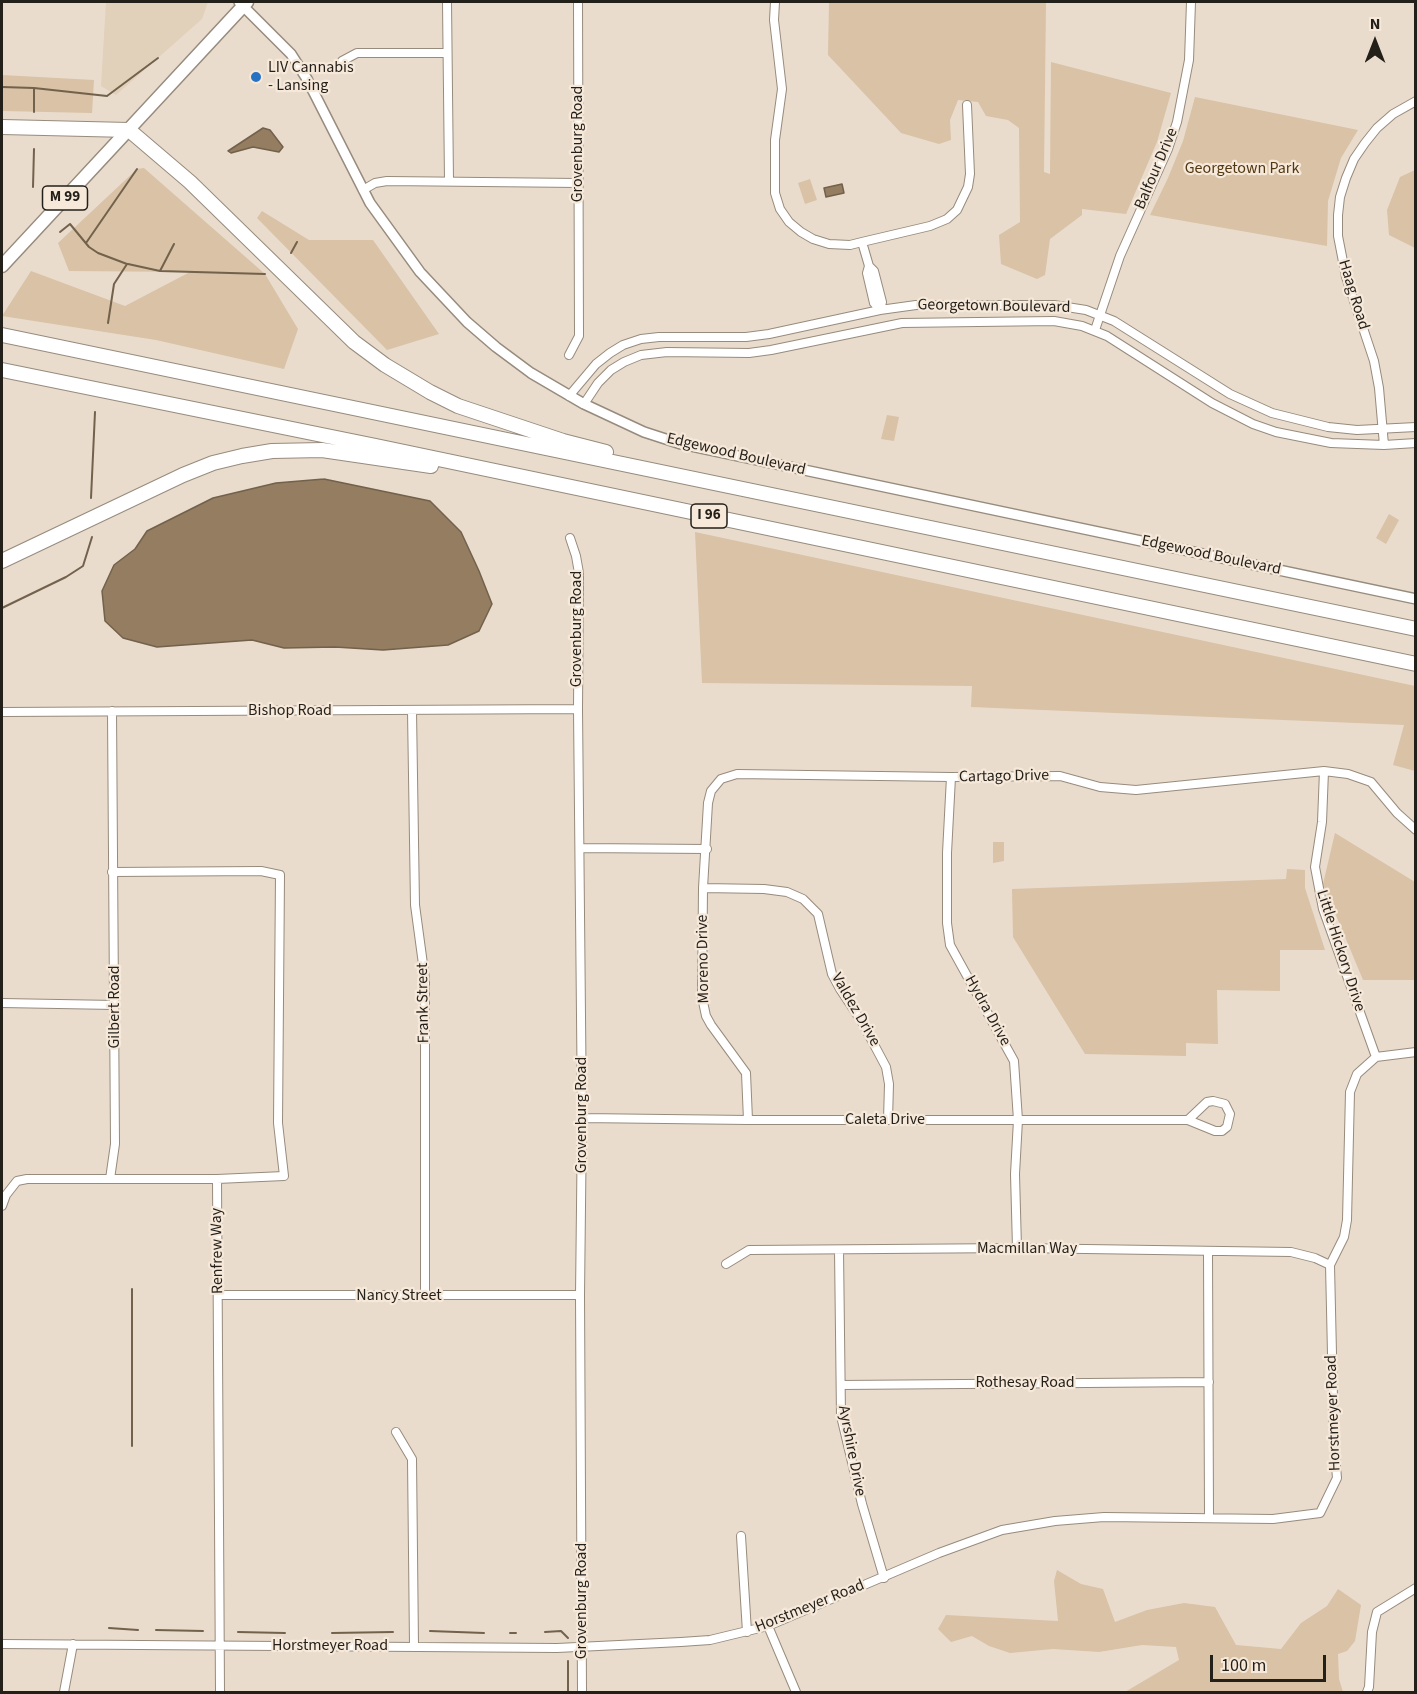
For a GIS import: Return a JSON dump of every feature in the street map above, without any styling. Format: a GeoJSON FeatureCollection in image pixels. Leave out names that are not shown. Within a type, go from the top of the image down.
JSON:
{"type":"FeatureCollection","features":[{"type":"Feature","properties":{"kind":"highway"},"geometry":{"type":"LineString","coordinates":[[2,127],[129,130],[190,182],[354,342],[385,365],[430,392],[489,418],[563,441],[821,506]]}},
{"type":"Feature","properties":{"kind":"highway","name":"I 96"},"geometry":{"type":"LineString","coordinates":[[2,335],[1416,628]]}},
{"type":"Feature","properties":{"kind":"highway","name":"I 96"},"geometry":{"type":"LineString","coordinates":[[2,370],[1416,664]]}},
{"type":"Feature","properties":{"kind":"highway"},"geometry":{"type":"LineString","coordinates":[[2,561],[183,475],[242,456],[272,451],[322,450],[493,478],[507,474]]}},
{"type":"Feature","properties":{"kind":"main road","name":"M 99"},"geometry":{"type":"LineString","coordinates":[[2,266],[243,3]]}},
{"type":"Feature","properties":{"kind":"street"},"geometry":{"type":"LineString","coordinates":[[447,2],[449,181]]}},
{"type":"Feature","properties":{"kind":"street","name":"Grovenburg Road"},"geometry":{"type":"LineString","coordinates":[[569,355],[579,336],[578,2]]}},
{"type":"Feature","properties":{"kind":"street"},"geometry":{"type":"LineString","coordinates":[[774,2],[782,88],[775,140],[776,193],[780,209],[789,222],[813,239],[829,244],[850,245],[930,226],[947,219],[957,210],[968,187],[970,174],[967,105]]}},
{"type":"Feature","properties":{"kind":"street","name":"Balfour Drive"},"geometry":{"type":"LineString","coordinates":[[1095,330],[1119,256],[1168,150],[1177,122],[1190,60],[1191,2]]}},
{"type":"Feature","properties":{"kind":"street","name":"Edgewood Boulevard"},"geometry":{"type":"LineString","coordinates":[[243,3],[291,54],[307,79],[363,190],[402,249],[441,296],[496,347],[531,373],[584,404],[644,432],[702,449],[1416,599]]}},
{"type":"Feature","properties":{"kind":"street"},"geometry":{"type":"LineString","coordinates":[[342,61],[357,53],[447,53]]}},
{"type":"Feature","properties":{"kind":"street","name":"Haag Road"},"geometry":{"type":"LineString","coordinates":[[1384,445],[1374,361],[1346,277],[1338,236],[1338,215],[1340,197],[1353,159],[1377,128],[1393,114],[1416,101]]}},
{"type":"Feature","properties":{"kind":"street"},"geometry":{"type":"LineString","coordinates":[[363,190],[375,183],[387,181],[578,183]]}},
{"type":"Feature","properties":{"kind":"street"},"geometry":{"type":"LineString","coordinates":[[862,242],[868,266],[874,271],[882,302],[880,310]]}},
{"type":"Feature","properties":{"kind":"street","name":"Georgetown Boulevard"},"geometry":{"type":"LineString","coordinates":[[569,396],[596,364],[610,352],[641,339],[746,337],[916,304],[1054,305],[1078,308],[1100,315],[1129,330],[1230,394],[1250,404],[1301,422],[1328,427],[1381,429],[1416,427]]}},
{"type":"Feature","properties":{"kind":"street","name":"Georgetown Boulevard"},"geometry":{"type":"LineString","coordinates":[[584,404],[598,383],[611,370],[642,354],[749,353],[882,326],[920,322],[1054,321],[1095,330],[1212,403],[1253,424],[1296,437],[1331,443],[1384,445],[1416,443]]}},
{"type":"Feature","properties":{"kind":"street","name":"Grovenburg Road"},"geometry":{"type":"LineString","coordinates":[[570,538],[579,573],[582,1692]]}},
{"type":"Feature","properties":{"kind":"street","name":"Bishop Road"},"geometry":{"type":"LineString","coordinates":[[2,712],[578,709]]}},
{"type":"Feature","properties":{"kind":"street","name":"Gilbert Road"},"geometry":{"type":"LineString","coordinates":[[110,1179],[115,1144],[112,711]]}},
{"type":"Feature","properties":{"kind":"street","name":"Frank Street"},"geometry":{"type":"LineString","coordinates":[[412,711],[416,905],[425,979],[424,1296]]}},
{"type":"Feature","properties":{"kind":"street","name":"Cartago Drive"},"geometry":{"type":"LineString","coordinates":[[714,786],[721,779],[737,774],[1060,776],[1100,787],[1136,790],[1324,771],[1348,774],[1371,782],[1397,813],[1416,830]]}},
{"type":"Feature","properties":{"kind":"street","name":"Little Hickory Drive"},"geometry":{"type":"LineString","coordinates":[[1324,771],[1322,822],[1315,867],[1323,909],[1376,1057]]}},
{"type":"Feature","properties":{"kind":"street","name":"Hydra Drive"},"geometry":{"type":"LineString","coordinates":[[951,777],[947,853],[947,923],[950,945],[1014,1061],[1018,1120],[1015,1174],[1017,1248]]}},
{"type":"Feature","properties":{"kind":"street","name":"Moreno Drive"},"geometry":{"type":"LineString","coordinates":[[714,786],[708,804],[703,888],[701,984],[703,1008],[711,1025],[746,1073],[748,1120]]}},
{"type":"Feature","properties":{"kind":"street"},"geometry":{"type":"LineString","coordinates":[[580,848],[707,849]]}},
{"type":"Feature","properties":{"kind":"street"},"geometry":{"type":"LineString","coordinates":[[2,1206],[6,1195],[17,1181],[284,1176],[278,1123],[280,875],[261,871],[112,872]]}},
{"type":"Feature","properties":{"kind":"street","name":"Valdez Drive"},"geometry":{"type":"LineString","coordinates":[[703,888],[764,889],[787,892],[803,899],[818,914],[832,974],[886,1067],[889,1084],[888,1120]]}},
{"type":"Feature","properties":{"kind":"street"},"geometry":{"type":"LineString","coordinates":[[2,1003],[115,1005]]}},
{"type":"Feature","properties":{"kind":"street"},"geometry":{"type":"LineString","coordinates":[[1330,1265],[1344,1237],[1347,1220],[1350,1092],[1357,1074],[1376,1057],[1416,1052]]}},
{"type":"Feature","properties":{"kind":"street","name":"Caleta Drive"},"geometry":{"type":"LineString","coordinates":[[582,1118],[1188,1120],[1215,1131],[1222,1131],[1227,1127],[1230,1114],[1225,1104],[1213,1101],[1207,1102],[1188,1120]]}},
{"type":"Feature","properties":{"kind":"street","name":"Renfrew Way"},"geometry":{"type":"LineString","coordinates":[[217,1179],[220,1692]]}},
{"type":"Feature","properties":{"kind":"street","name":"Macmillan Way"},"geometry":{"type":"LineString","coordinates":[[726,1264],[749,1250],[1017,1248],[1291,1252],[1315,1258],[1330,1265]]}},
{"type":"Feature","properties":{"kind":"street","name":"Ayrshire Drive"},"geometry":{"type":"LineString","coordinates":[[839,1250],[841,1416],[849,1456],[884,1578]]}},
{"type":"Feature","properties":{"kind":"street"},"geometry":{"type":"LineString","coordinates":[[1208,1252],[1209,1517]]}},
{"type":"Feature","properties":{"kind":"street","name":"Horstmeyer Road"},"geometry":{"type":"LineString","coordinates":[[2,1644],[219,1647],[582,1647],[710,1640],[768,1626],[939,1553],[1002,1530],[1055,1521],[1104,1517],[1273,1519],[1320,1513],[1337,1478],[1334,1443],[1330,1265]]}},
{"type":"Feature","properties":{"kind":"street","name":"Nancy Street"},"geometry":{"type":"LineString","coordinates":[[218,1295],[580,1295]]}},
{"type":"Feature","properties":{"kind":"street","name":"Rothesay Road"},"geometry":{"type":"LineString","coordinates":[[841,1385],[860,1383],[1209,1382]]}},
{"type":"Feature","properties":{"kind":"street"},"geometry":{"type":"LineString","coordinates":[[396,1432],[412,1459],[414,1646]]}},
{"type":"Feature","properties":{"kind":"street"},"geometry":{"type":"LineString","coordinates":[[741,1536],[747,1632]]}},
{"type":"Feature","properties":{"kind":"street"},"geometry":{"type":"LineString","coordinates":[[1366,1692],[1369,1687],[1372,1632],[1377,1611],[1416,1588]]}},
{"type":"Feature","properties":{"kind":"street"},"geometry":{"type":"LineString","coordinates":[[768,1626],[796,1692]]}},
{"type":"Feature","properties":{"kind":"street"},"geometry":{"type":"LineString","coordinates":[[64,1692],[73,1644]]}},
{"type":"Feature","properties":{"kind":"shaded area"},"geometry":{"type":"Polygon","coordinates":[[[106,2],[208,2],[202,19],[116,95],[101,86],[106,2]]]}},
{"type":"Feature","properties":{"kind":"shaded area"},"geometry":{"type":"Polygon","coordinates":[[[263,128],[270,130],[283,147],[279,152],[253,147],[231,153],[228,151],[263,128]]]}},
{"type":"Feature","properties":{"kind":"shaded area"},"geometry":{"type":"Polygon","coordinates":[[[842,184],[844,193],[826,197],[824,188],[842,184]]]}},
{"type":"Feature","properties":{"kind":"shaded area"},"geometry":{"type":"Polygon","coordinates":[[[324,479],[430,501],[461,532],[492,604],[479,631],[448,645],[383,650],[335,647],[284,648],[252,640],[157,647],[123,638],[105,621],[102,591],[114,565],[135,549],[147,531],[213,498],[276,483],[324,479]]]}},
{"type":"Feature","properties":{"kind":"green space"},"geometry":{"type":"Polygon","coordinates":[[[829,2],[1046,2],[1044,172],[1050,174],[1051,62],[1171,93],[1157,142],[1126,214],[1082,209],[1082,215],[1050,239],[1045,275],[1037,279],[1001,264],[999,235],[1020,222],[1019,128],[1008,120],[986,116],[978,102],[958,100],[950,120],[951,140],[939,144],[901,133],[828,55],[829,2]]]}},
{"type":"Feature","properties":{"kind":"green space"},"geometry":{"type":"Polygon","coordinates":[[[2,75],[94,80],[92,113],[2,111],[2,75]]]}},
{"type":"Feature","properties":{"kind":"green space","name":"Georgetown Park"},"geometry":{"type":"Polygon","coordinates":[[[1195,97],[1358,130],[1341,158],[1328,201],[1327,246],[1150,215],[1183,141],[1195,97]]]}},
{"type":"Feature","properties":{"kind":"green space"},"geometry":{"type":"Polygon","coordinates":[[[144,168],[265,274],[298,329],[284,369],[156,340],[2,316],[31,271],[125,306],[190,272],[69,271],[58,243],[137,169],[144,168]]]}},
{"type":"Feature","properties":{"kind":"green space"},"geometry":{"type":"Polygon","coordinates":[[[1415,170],[1415,248],[1389,235],[1387,210],[1400,177],[1415,170]]]}},
{"type":"Feature","properties":{"kind":"green space"},"geometry":{"type":"Polygon","coordinates":[[[810,179],[817,200],[805,204],[798,183],[810,179]]]}},
{"type":"Feature","properties":{"kind":"green space"},"geometry":{"type":"Polygon","coordinates":[[[262,211],[309,240],[373,240],[439,334],[387,350],[257,218],[262,211]]]}},
{"type":"Feature","properties":{"kind":"green space"},"geometry":{"type":"Polygon","coordinates":[[[887,415],[899,417],[894,441],[881,439],[887,415]]]}},
{"type":"Feature","properties":{"kind":"green space"},"geometry":{"type":"Polygon","coordinates":[[[1389,514],[1399,520],[1386,544],[1376,538],[1389,514]]]}},
{"type":"Feature","properties":{"kind":"green space"},"geometry":{"type":"Polygon","coordinates":[[[695,532],[1415,686],[1415,771],[1393,765],[1404,725],[971,707],[972,686],[702,683],[695,532]]]}},
{"type":"Feature","properties":{"kind":"green space"},"geometry":{"type":"Polygon","coordinates":[[[1335,833],[1415,882],[1415,980],[1363,980],[1323,884],[1335,833]]]}},
{"type":"Feature","properties":{"kind":"green space"},"geometry":{"type":"Polygon","coordinates":[[[993,842],[1004,842],[1004,861],[993,863],[993,842]]]}},
{"type":"Feature","properties":{"kind":"green space"},"geometry":{"type":"Polygon","coordinates":[[[1287,869],[1305,870],[1305,888],[1325,950],[1280,950],[1280,991],[1217,990],[1218,1044],[1186,1043],[1186,1056],[1085,1054],[1013,937],[1012,889],[1286,879],[1287,869]]]}},
{"type":"Feature","properties":{"kind":"green space"},"geometry":{"type":"Polygon","coordinates":[[[1057,1570],[1081,1584],[1103,1589],[1115,1622],[1147,1610],[1184,1603],[1215,1607],[1236,1645],[1281,1649],[1301,1623],[1327,1606],[1338,1589],[1361,1605],[1355,1641],[1347,1651],[1338,1654],[1339,1679],[1343,1692],[1125,1692],[1179,1660],[1176,1647],[1142,1645],[1099,1652],[1053,1649],[1010,1653],[989,1646],[972,1636],[951,1642],[938,1629],[946,1615],[1058,1621],[1054,1581],[1057,1570]]]}},
{"type":"Feature","properties":{"kind":"waterway"},"geometry":{"type":"LineString","coordinates":[[34,88],[107,96],[158,58]]}},
{"type":"Feature","properties":{"kind":"waterway"},"geometry":{"type":"LineString","coordinates":[[2,87],[34,88],[34,112]]}},
{"type":"Feature","properties":{"kind":"waterway"},"geometry":{"type":"LineString","coordinates":[[33,187],[34,149]]}},
{"type":"Feature","properties":{"kind":"waterway"},"geometry":{"type":"LineString","coordinates":[[86,243],[137,169]]}},
{"type":"Feature","properties":{"kind":"waterway"},"geometry":{"type":"LineString","coordinates":[[60,232],[70,224],[89,247],[98,253],[127,264],[114,284],[108,323]]}},
{"type":"Feature","properties":{"kind":"waterway"},"geometry":{"type":"LineString","coordinates":[[291,253],[297,242]]}},
{"type":"Feature","properties":{"kind":"waterway"},"geometry":{"type":"LineString","coordinates":[[160,271],[174,244]]}},
{"type":"Feature","properties":{"kind":"waterway"},"geometry":{"type":"LineString","coordinates":[[128,264],[160,271],[265,274]]}},
{"type":"Feature","properties":{"kind":"waterway"},"geometry":{"type":"LineString","coordinates":[[91,498],[95,412]]}},
{"type":"Feature","properties":{"kind":"waterway"},"geometry":{"type":"LineString","coordinates":[[2,608],[66,577],[83,566],[92,537]]}},
{"type":"Feature","properties":{"kind":"waterway"},"geometry":{"type":"LineString","coordinates":[[132,1289],[132,1446]]}},
{"type":"Feature","properties":{"kind":"waterway"},"geometry":{"type":"LineString","coordinates":[[109,1628],[138,1630]]}},
{"type":"Feature","properties":{"kind":"waterway"},"geometry":{"type":"LineString","coordinates":[[156,1630],[203,1631]]}},
{"type":"Feature","properties":{"kind":"waterway"},"geometry":{"type":"LineString","coordinates":[[430,1631],[484,1633]]}},
{"type":"Feature","properties":{"kind":"waterway"},"geometry":{"type":"LineString","coordinates":[[545,1632],[561,1631],[568,1638]]}},
{"type":"Feature","properties":{"kind":"waterway"},"geometry":{"type":"LineString","coordinates":[[238,1632],[285,1633]]}},
{"type":"Feature","properties":{"kind":"waterway"},"geometry":{"type":"LineString","coordinates":[[332,1633],[393,1632]]}},
{"type":"Feature","properties":{"kind":"waterway"},"geometry":{"type":"LineString","coordinates":[[510,1633],[516,1633]]}},
{"type":"Feature","properties":{"kind":"waterway"},"geometry":{"type":"LineString","coordinates":[[568,1661],[568,1692]]}},
{"type":"Feature","properties":{"kind":"place","name":"LIV Cannabis - Lansing"},"geometry":{"type":"Point","coordinates":[256,77]}}]}
